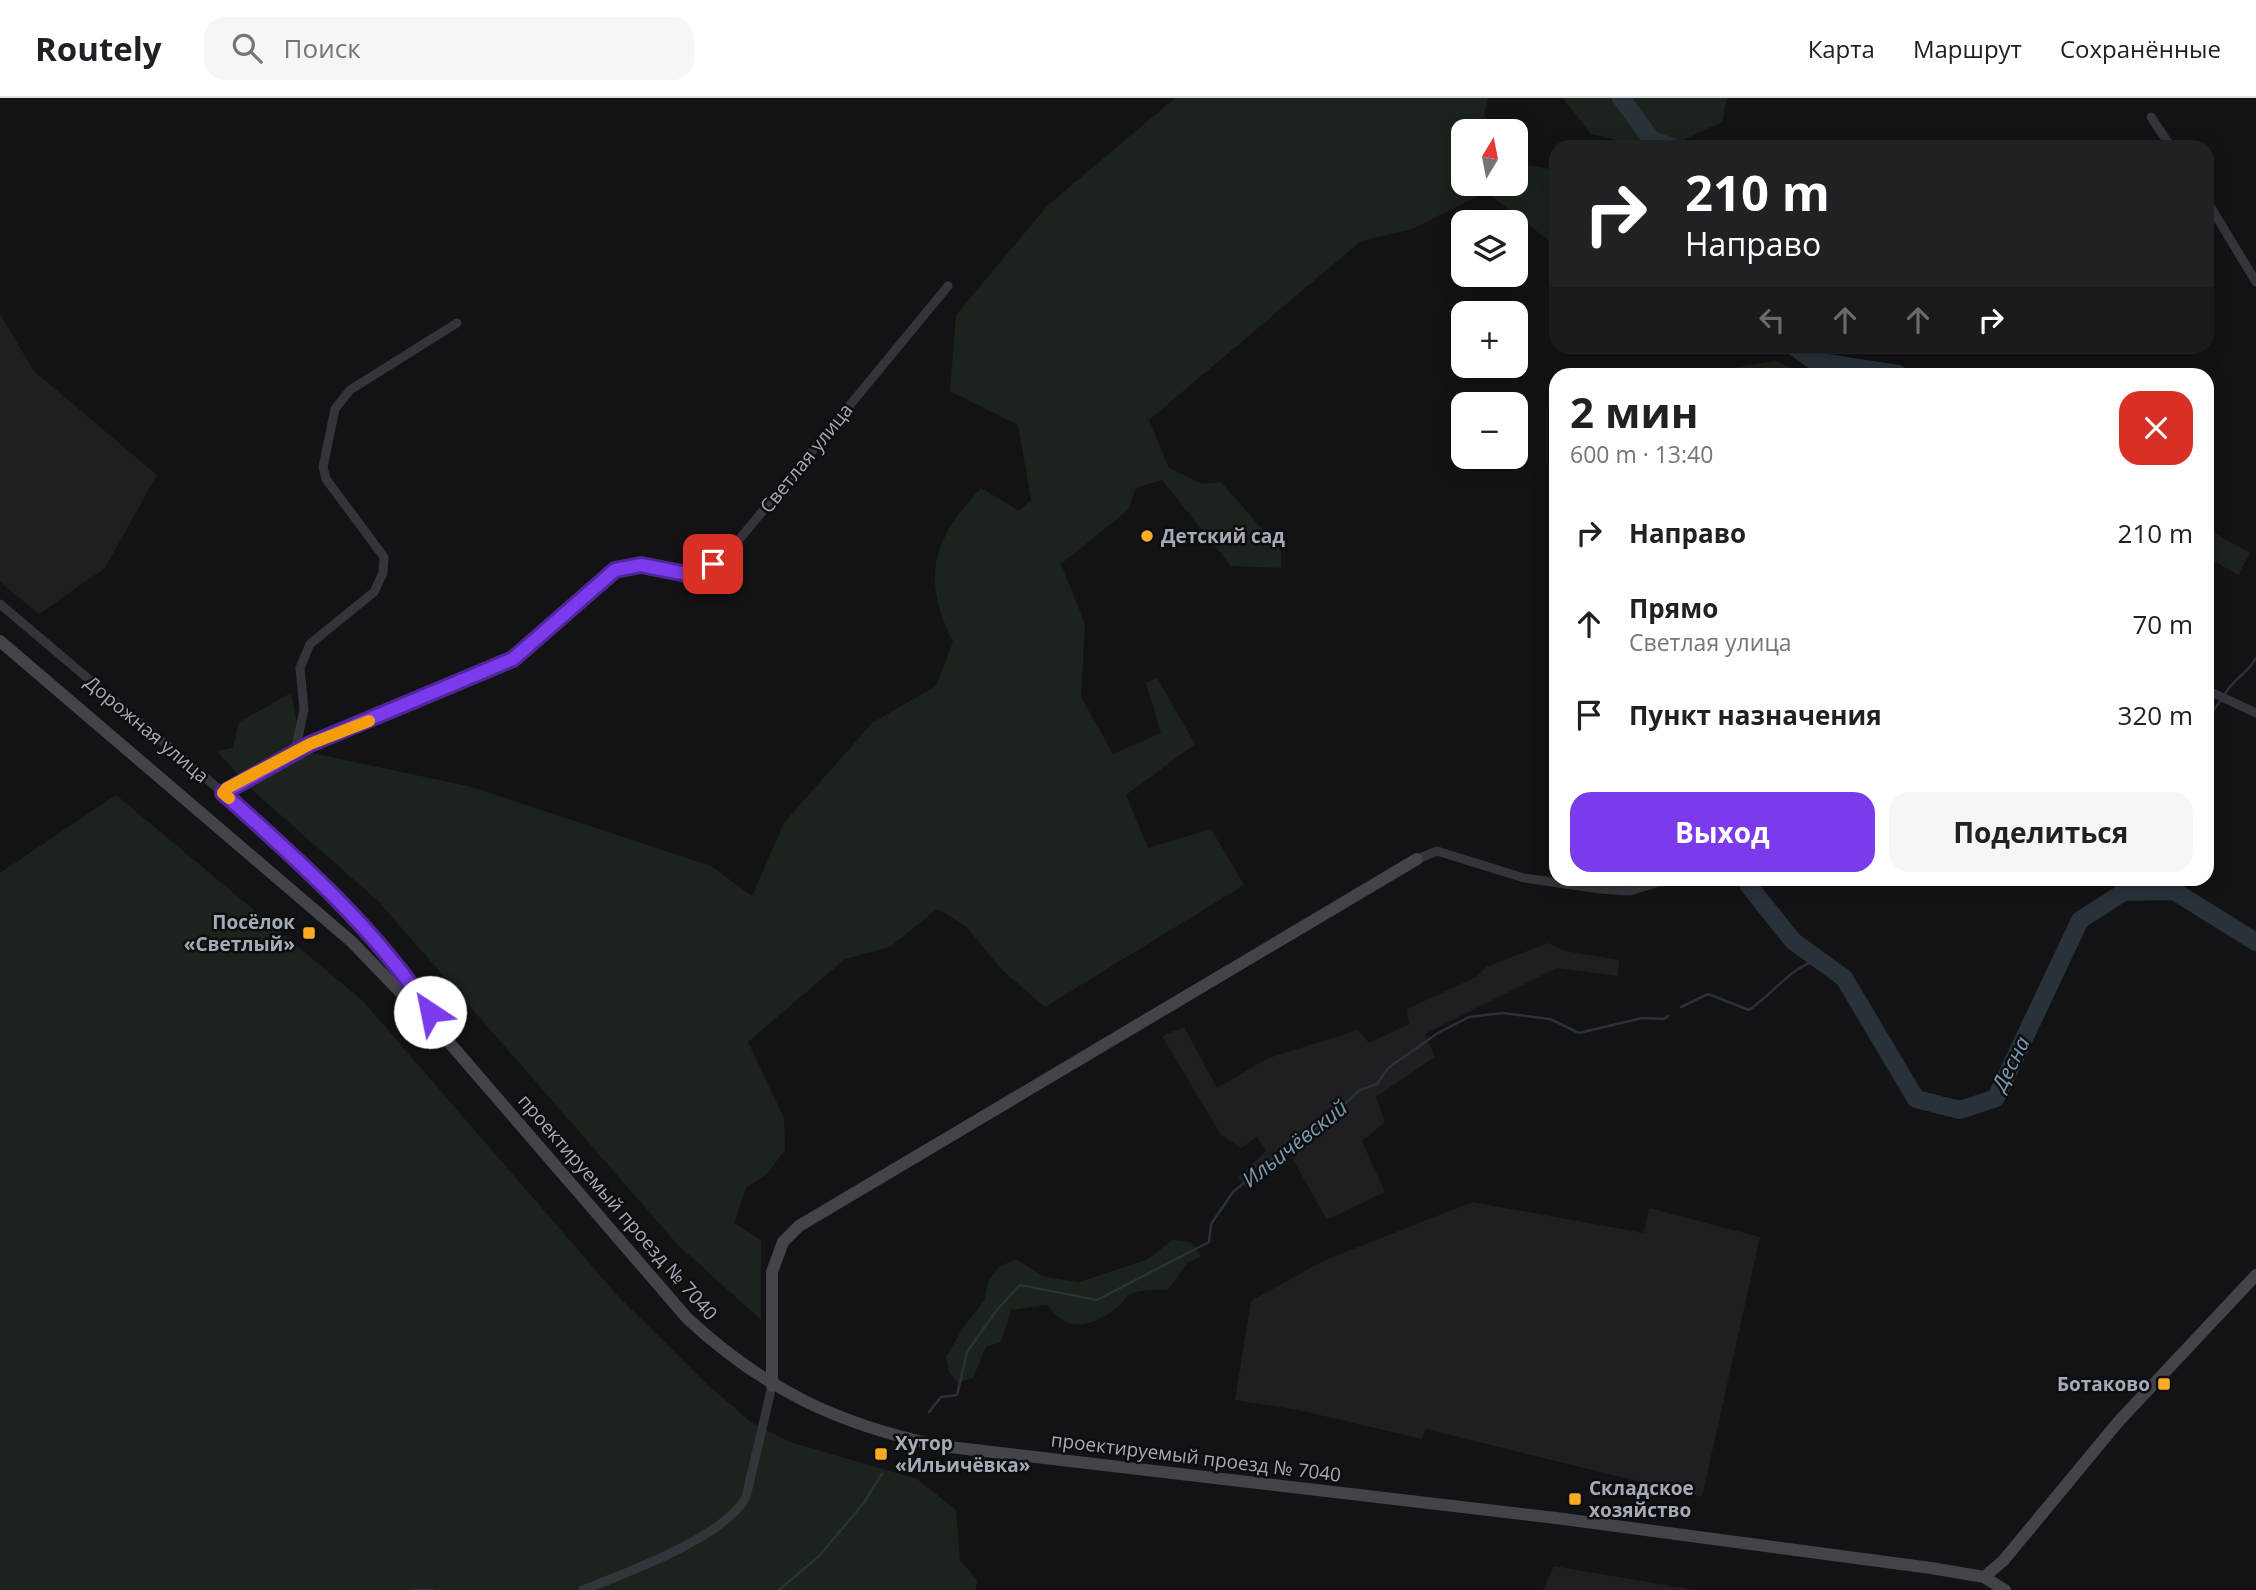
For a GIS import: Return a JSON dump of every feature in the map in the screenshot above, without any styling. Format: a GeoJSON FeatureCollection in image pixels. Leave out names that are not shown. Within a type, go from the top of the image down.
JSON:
{"type":"FeatureCollection","features":[{"type":"Feature","properties":{"kind":"main road","name":"проектируемый проезд № 7040"},"geometry":{"type":"LineString","coordinates":[[0,641],[324,916],[403,992],[687,1318],[719,1348],[772,1386],[842,1419],[890,1435],[941,1446],[1556,1518],[1984,1577]]}},
{"type":"Feature","properties":{"kind":"main road"},"geometry":{"type":"LineString","coordinates":[[772,1386],[772,1272],[783,1242],[799,1226],[1417,859]]}},
{"type":"Feature","properties":{"kind":"main road"},"geometry":{"type":"LineString","coordinates":[[2005,1590],[1984,1577],[2003,1561],[2119,1422],[2256,1275]]}},
{"type":"Feature","properties":{"kind":"street"},"geometry":{"type":"LineString","coordinates":[[2151,117],[2166,140]]}},
{"type":"Feature","properties":{"kind":"street"},"geometry":{"type":"LineString","coordinates":[[2214,213],[2256,282]]}},
{"type":"Feature","properties":{"kind":"street","name":"Светлая улица"},"geometry":{"type":"LineString","coordinates":[[223,793],[310,744],[513,659],[615,570],[641,565],[697,576],[728,553],[948,286]]}},
{"type":"Feature","properties":{"kind":"street"},"geometry":{"type":"LineString","coordinates":[[295,751],[304,710],[300,668],[310,644],[374,592],[383,573],[384,556],[326,479],[323,467],[335,409],[350,390],[457,323]]}},
{"type":"Feature","properties":{"kind":"street","name":"Дорожная улица"},"geometry":{"type":"LineString","coordinates":[[0,604],[223,793],[337,897],[397,965],[454,1048]]}},
{"type":"Feature","properties":{"kind":"street"},"geometry":{"type":"LineString","coordinates":[[2214,693],[2256,713]]}},
{"type":"Feature","properties":{"kind":"street"},"geometry":{"type":"LineString","coordinates":[[1417,859],[1437,851],[1524,878],[1549,882]]}},
{"type":"Feature","properties":{"kind":"street"},"geometry":{"type":"LineString","coordinates":[[1579,886],[1630,891],[1646,886]]}},
{"type":"Feature","properties":{"kind":"street"},"geometry":{"type":"LineString","coordinates":[[583,1590],[663,1559],[739,1510],[746,1497],[772,1386]]}},
{"type":"Feature","properties":{"kind":"shaded area"},"geometry":{"type":"Polygon","coordinates":[[[1175,98],[1488,98],[1484,115],[1487,119],[1451,119],[1451,196],[1478,196],[1412,229],[1361,241],[1149,420],[1169,468],[1202,484],[1221,482],[1281,551],[1281,568],[1231,566],[1162,480],[1136,488],[1128,510],[1061,564],[1085,624],[1081,697],[1113,754],[1161,733],[1146,683],[1157,678],[1195,744],[1126,795],[1148,848],[1211,829],[1244,885],[1045,1007],[1002,970],[966,926],[937,909],[890,947],[845,959],[748,1042],[784,1118],[785,1150],[768,1173],[746,1188],[734,1223],[761,1240],[761,1320],[677,1244],[379,902],[250,788],[217,751],[233,748],[239,722],[291,693],[303,751],[472,787],[711,866],[752,896],[784,823],[872,723],[936,686],[953,642],[937,598],[935,578],[942,542],[951,525],[981,488],[1019,511],[1031,500],[1018,425],[950,391],[956,315],[1047,206],[1175,98]]]}},
{"type":"Feature","properties":{"kind":"shaded area"},"geometry":{"type":"Polygon","coordinates":[[[1563,98],[1727,98],[1722,122],[1684,140],[1617,140],[1591,134],[1563,98]]]}},
{"type":"Feature","properties":{"kind":"shaded area"},"geometry":{"type":"Polygon","coordinates":[[[1528,165],[1549,169],[1549,241],[1528,224],[1528,210],[1509,210],[1491,196],[1528,196],[1528,165]]]}},
{"type":"Feature","properties":{"kind":"shaded area"},"geometry":{"type":"Polygon","coordinates":[[[0,314],[34,371],[157,475],[105,568],[39,614],[0,582],[0,314]]]}},
{"type":"Feature","properties":{"kind":"shaded area"},"geometry":{"type":"Polygon","coordinates":[[[1775,361],[1792,368],[1736,368],[1775,361]]]}},
{"type":"Feature","properties":{"kind":"shaded area"},"geometry":{"type":"Polygon","coordinates":[[[2214,533],[2250,553],[2238,575],[2214,561],[2214,533]]]}},
{"type":"Feature","properties":{"kind":"shaded area"},"geometry":{"type":"Polygon","coordinates":[[[116,795],[363,1001],[617,1295],[709,1386],[751,1422],[790,1442],[917,1479],[956,1510],[960,1560],[977,1580],[976,1590],[0,1590],[0,873],[116,795]]]}},
{"type":"Feature","properties":{"kind":"shaded area"},"geometry":{"type":"Polygon","coordinates":[[[1548,943],[1565,951],[1619,960],[1618,976],[1557,968],[1425,1034],[1435,1057],[1376,1097],[1385,1122],[1362,1141],[1385,1192],[1327,1220],[1290,1154],[1248,1190],[1238,1177],[1266,1151],[1257,1137],[1241,1148],[1221,1135],[1162,1036],[1184,1027],[1217,1088],[1268,1058],[1358,1030],[1369,1043],[1409,1024],[1407,1009],[1476,977],[1486,967],[1548,943]]]}},
{"type":"Feature","properties":{"kind":"shaded area"},"geometry":{"type":"Polygon","coordinates":[[[1472,1202],[1644,1233],[1649,1208],[1760,1237],[1702,1497],[1426,1429],[1422,1439],[1298,1410],[1235,1400],[1251,1301],[1323,1261],[1472,1202]]]}},
{"type":"Feature","properties":{"kind":"shaded area"},"geometry":{"type":"Polygon","coordinates":[[[1173,1240],[1191,1242],[1201,1256],[1187,1263],[1168,1290],[1133,1293],[1108,1314],[1089,1323],[1072,1324],[1055,1314],[1047,1305],[1011,1310],[1001,1342],[986,1347],[973,1378],[958,1383],[949,1372],[946,1357],[985,1299],[988,1282],[998,1268],[1015,1259],[1045,1277],[1079,1282],[1146,1260],[1173,1240]]]}},
{"type":"Feature","properties":{"kind":"shaded area"},"geometry":{"type":"Polygon","coordinates":[[[1554,1566],[1695,1590],[1543,1590],[1554,1566]]]}},
{"type":"Feature","properties":{"kind":"waterway","name":"Десна"},"geometry":{"type":"LineString","coordinates":[[1621,98],[1652,140]]}},
{"type":"Feature","properties":{"kind":"waterway","name":"Десна"},"geometry":{"type":"LineString","coordinates":[[1804,354],[1814,361],[1859,368]]}},
{"type":"Feature","properties":{"kind":"waterway"},"geometry":{"type":"LineString","coordinates":[[2225,694],[2256,658]]}},
{"type":"Feature","properties":{"kind":"waterway"},"geometry":{"type":"LineString","coordinates":[[2214,710],[2221,700]]}},
{"type":"Feature","properties":{"kind":"waterway","name":"Десна"},"geometry":{"type":"LineString","coordinates":[[1749,886],[1793,941],[1844,978],[1916,1099],[1960,1110],[1996,1098],[2080,920],[2124,892],[2174,891],[2256,942]]}},
{"type":"Feature","properties":{"kind":"waterway"},"geometry":{"type":"LineString","coordinates":[[2174,886],[2174,891]]}},
{"type":"Feature","properties":{"kind":"waterway"},"geometry":{"type":"LineString","coordinates":[[1681,1007],[1708,994],[1749,1010],[1792,973],[1820,960]]}},
{"type":"Feature","properties":{"kind":"waterway","name":"Ильичёвский"},"geometry":{"type":"LineString","coordinates":[[929,1412],[941,1397],[957,1395],[967,1352],[996,1311],[1020,1285],[1097,1300],[1209,1242],[1211,1224],[1233,1192],[1297,1139],[1320,1126],[1360,1090],[1377,1084],[1388,1068],[1438,1033],[1469,1017],[1503,1013],[1550,1019],[1579,1033],[1642,1018],[1664,1019],[1668,1016]]}},
{"type":"Feature","properties":{"kind":"waterway"},"geometry":{"type":"LineString","coordinates":[[779,1590],[819,1556],[863,1504],[882,1474]]}},
{"type":"Feature","properties":{"kind":"waterway"},"geometry":{"type":"LineString","coordinates":[[413,1590],[433,1590]]}},
{"type":"Feature","properties":{"kind":"slow traffic"},"geometry":{"type":"LineString","coordinates":[[229,798],[223,793],[227,788],[274,765],[295,751],[369,721]]}},
{"type":"Feature","properties":{"kind":"place","name":"Детский сад"},"geometry":{"type":"Point","coordinates":[1147,536]}},
{"type":"Feature","properties":{"kind":"place","name":"Посёлок «Светлый»"},"geometry":{"type":"Point","coordinates":[309,933]}},
{"type":"Feature","properties":{"kind":"place","name":"Ботаково"},"geometry":{"type":"Point","coordinates":[2164,1384]}},
{"type":"Feature","properties":{"kind":"place","name":"Хутор «Ильичёвка»"},"geometry":{"type":"Point","coordinates":[881,1454]}},
{"type":"Feature","properties":{"kind":"place","name":"Складское хозяйство"},"geometry":{"type":"Point","coordinates":[1575,1499]}},
{"type":"Feature","properties":{"kind":"route"},"geometry":{"type":"LineString","coordinates":[[430,1012],[397,965],[337,897],[223,793],[227,788],[310,744],[513,659],[615,570],[641,565],[697,576],[713,564]]}}]}
